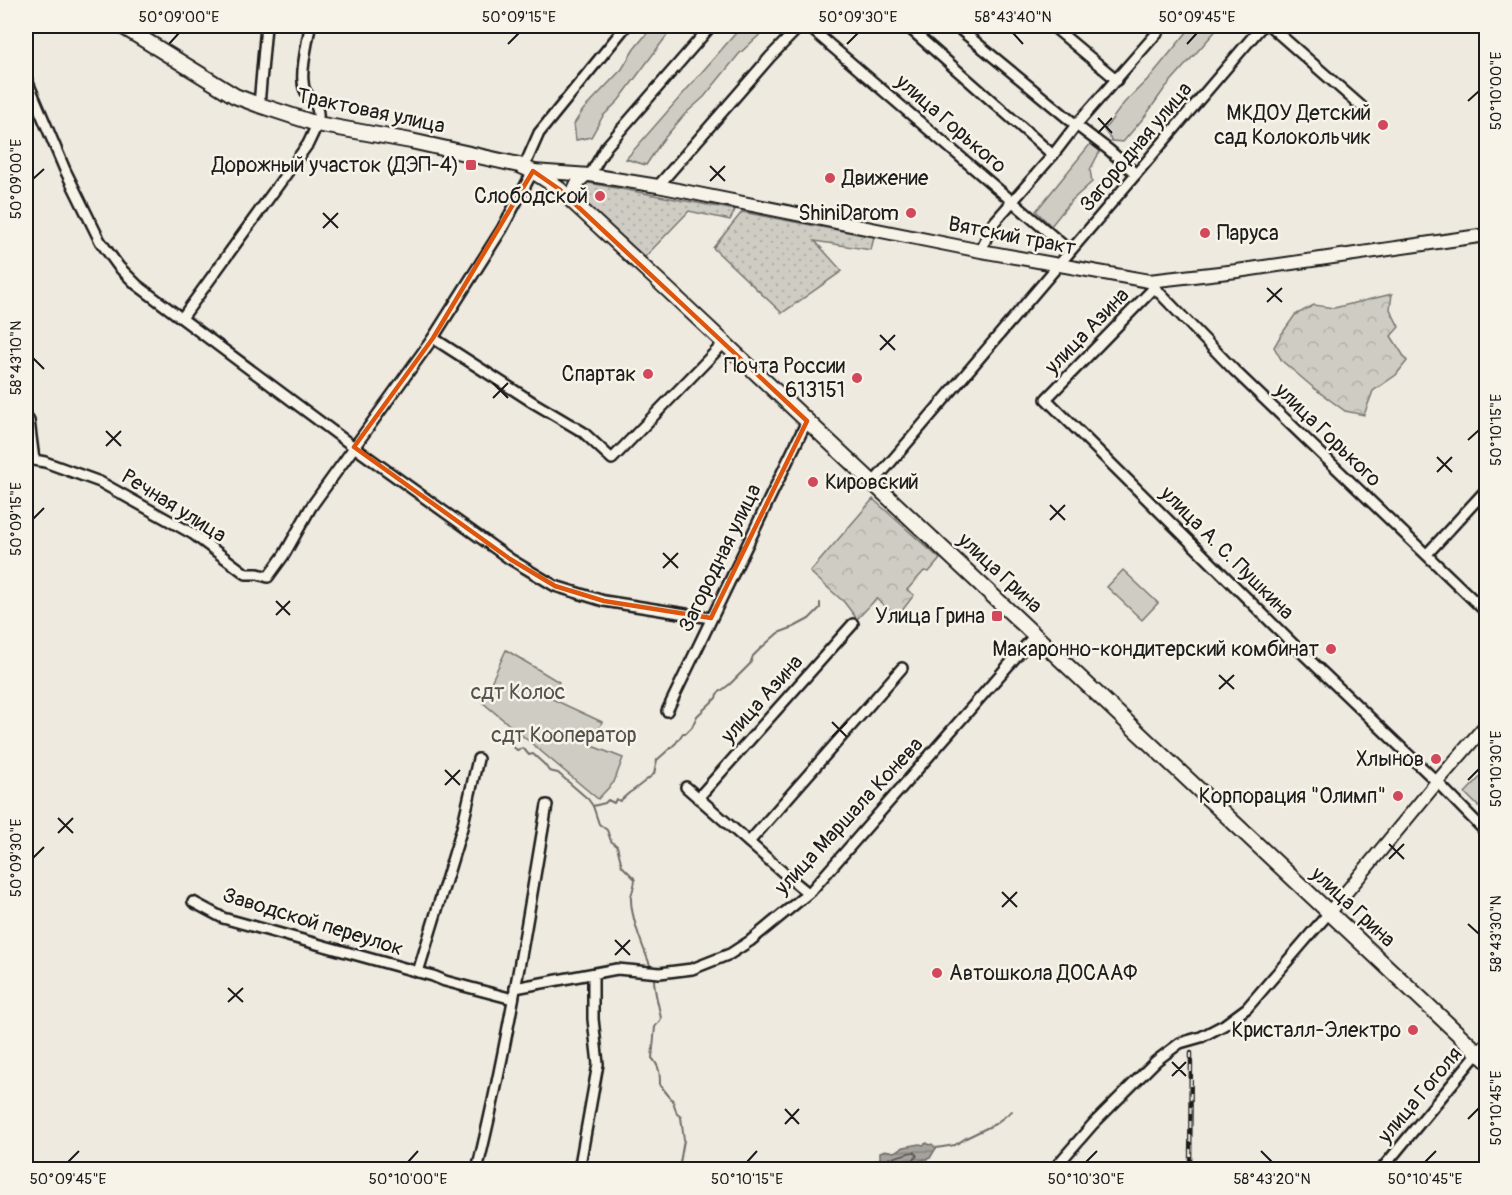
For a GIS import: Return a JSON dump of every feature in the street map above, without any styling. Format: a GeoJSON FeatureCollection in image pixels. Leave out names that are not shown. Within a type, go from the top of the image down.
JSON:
{"type":"FeatureCollection","features":[{"type":"Feature","properties":{"kind":"highway","name":"Трактовая улица"},"geometry":{"type":"LineString","coordinates":[[122,26],[236,96],[259,105],[317,124],[411,141],[528,169]]}},
{"type":"Feature","properties":{"kind":"highway","name":"улица Грина"},"geometry":{"type":"LineString","coordinates":[[528,169],[559,189],[1329,914],[1484,1052]]}},
{"type":"Feature","properties":{"kind":"main road","name":"Вятский тракт"},"geometry":{"type":"LineString","coordinates":[[528,169],[588,175],[658,186],[1152,284],[1486,235]]}},
{"type":"Feature","properties":{"kind":"main road"},"geometry":{"type":"LineString","coordinates":[[574,203],[575,188],[588,175]]}},
{"type":"Feature","properties":{"kind":"main road"},"geometry":{"type":"LineString","coordinates":[[1329,914],[1486,725]]}},
{"type":"Feature","properties":{"kind":"street"},"geometry":{"type":"LineString","coordinates":[[259,105],[266,26]]}},
{"type":"Feature","properties":{"kind":"street"},"geometry":{"type":"LineString","coordinates":[[182,318],[308,144],[317,124],[319,112],[304,91],[302,79],[310,26]]}},
{"type":"Feature","properties":{"kind":"street"},"geometry":{"type":"LineString","coordinates":[[354,447],[433,338],[502,229],[528,169],[539,132],[626,26]]}},
{"type":"Feature","properties":{"kind":"street"},"geometry":{"type":"LineString","coordinates":[[588,175],[606,147],[711,26]]}},
{"type":"Feature","properties":{"kind":"street"},"geometry":{"type":"LineString","coordinates":[[658,186],[770,57],[800,26]]}},
{"type":"Feature","properties":{"kind":"street","name":"улица Горького"},"geometry":{"type":"LineString","coordinates":[[808,26],[1070,251]]}},
{"type":"Feature","properties":{"kind":"street"},"geometry":{"type":"LineString","coordinates":[[907,26],[1053,155]]}},
{"type":"Feature","properties":{"kind":"street"},"geometry":{"type":"LineString","coordinates":[[956,26],[1136,174]]}},
{"type":"Feature","properties":{"kind":"street"},"geometry":{"type":"LineString","coordinates":[[981,251],[991,226],[1012,200],[1163,26]]}},
{"type":"Feature","properties":{"kind":"street","name":"Загородная улица"},"geometry":{"type":"LineString","coordinates":[[873,483],[1262,26]]}},
{"type":"Feature","properties":{"kind":"street"},"geometry":{"type":"LineString","coordinates":[[1270,26],[1362,107]]}},
{"type":"Feature","properties":{"kind":"street"},"geometry":{"type":"LineString","coordinates":[[1056,29],[1117,80]]}},
{"type":"Feature","properties":{"kind":"street"},"geometry":{"type":"LineString","coordinates":[[26,78],[65,170],[100,241],[119,267],[137,285],[354,447],[510,559],[555,586],[604,601],[711,618]]}},
{"type":"Feature","properties":{"kind":"street","name":"улица Горького"},"geometry":{"type":"LineString","coordinates":[[1152,284],[1234,370],[1486,612]]}},
{"type":"Feature","properties":{"kind":"street","name":"улица Азина"},"geometry":{"type":"LineString","coordinates":[[1046,399],[1152,284]]}},
{"type":"Feature","properties":{"kind":"street"},"geometry":{"type":"LineString","coordinates":[[433,338],[583,432],[612,459],[724,343]]}},
{"type":"Feature","properties":{"kind":"street","name":"улица А. С. Пушкина"},"geometry":{"type":"LineString","coordinates":[[1046,399],[1486,832]]}},
{"type":"Feature","properties":{"kind":"street","name":"Речная улица"},"geometry":{"type":"LineString","coordinates":[[26,416],[34,460],[100,482],[193,534],[246,574],[268,577],[284,555],[311,507],[354,447]]}},
{"type":"Feature","properties":{"kind":"street","name":"Загородная улица"},"geometry":{"type":"LineString","coordinates":[[667,711],[807,421]]}},
{"type":"Feature","properties":{"kind":"street"},"geometry":{"type":"LineString","coordinates":[[1427,554],[1486,490]]}},
{"type":"Feature","properties":{"kind":"street","name":"улица Азина"},"geometry":{"type":"LineString","coordinates":[[698,798],[853,624]]}},
{"type":"Feature","properties":{"kind":"street","name":"улица Маршала Конева"},"geometry":{"type":"LineString","coordinates":[[515,988],[617,969],[654,972],[692,969],[730,954],[750,941],[808,893],[1035,635]]}},
{"type":"Feature","properties":{"kind":"street"},"geometry":{"type":"LineString","coordinates":[[750,842],[902,668]]}},
{"type":"Feature","properties":{"kind":"street","name":"Заводской переулок"},"geometry":{"type":"LineString","coordinates":[[193,902],[222,918],[418,972],[462,828],[478,759]]}},
{"type":"Feature","properties":{"kind":"street"},"geometry":{"type":"LineString","coordinates":[[686,787],[808,893]]}},
{"type":"Feature","properties":{"kind":"street"},"geometry":{"type":"LineString","coordinates":[[477,1170],[492,1112],[547,805]]}},
{"type":"Feature","properties":{"kind":"street"},"geometry":{"type":"LineString","coordinates":[[1053,1170],[1093,1124],[1156,1061],[1180,1043],[1209,1033],[1247,1008],[1329,914]]}},
{"type":"Feature","properties":{"kind":"street"},"geometry":{"type":"LineString","coordinates":[[418,972],[513,999]]}},
{"type":"Feature","properties":{"kind":"street"},"geometry":{"type":"LineString","coordinates":[[579,1170],[598,1064],[593,1019],[593,974]]}},
{"type":"Feature","properties":{"kind":"street","name":"улица Гоголя"},"geometry":{"type":"LineString","coordinates":[[1381,1170],[1484,1052]]}},
{"type":"Feature","properties":{"kind":"highlighted area"},"geometry":{"type":"Polygon","coordinates":[[[533,171],[559,189],[807,421],[711,618],[604,601],[555,586],[510,559],[354,447],[433,338],[533,171]]]}},
{"type":"Feature","properties":{"kind":"green space"},"geometry":{"type":"Polygon","coordinates":[[[653,26],[674,26],[619,100],[603,116],[591,137],[576,140],[574,124],[583,110],[622,69],[634,49],[653,26]]]}},
{"type":"Feature","properties":{"kind":"green space"},"geometry":{"type":"Polygon","coordinates":[[[742,26],[769,26],[739,54],[704,97],[685,114],[662,141],[646,165],[626,159],[742,26]]]}},
{"type":"Feature","properties":{"kind":"green space"},"geometry":{"type":"Polygon","coordinates":[[[1192,26],[1220,26],[1165,88],[1123,142],[1112,141],[1104,130],[1124,103],[1151,76],[1192,26]]]}},
{"type":"Feature","properties":{"kind":"green space"},"geometry":{"type":"Polygon","coordinates":[[[1091,143],[1100,151],[1090,170],[1092,182],[1071,201],[1051,226],[1036,211],[1091,143]]]}},
{"type":"Feature","properties":{"kind":"green space"},"geometry":{"type":"Polygon","coordinates":[[[589,183],[735,210],[730,220],[689,211],[643,259],[584,203],[580,194],[582,188],[589,183]]]}},
{"type":"Feature","properties":{"kind":"green space"},"geometry":{"type":"Polygon","coordinates":[[[742,212],[874,237],[871,250],[815,241],[842,271],[782,313],[713,248],[742,212]]]}},
{"type":"Feature","properties":{"kind":"green space"},"geometry":{"type":"Polygon","coordinates":[[[1392,294],[1390,309],[1399,327],[1391,336],[1407,361],[1396,375],[1373,391],[1364,415],[1345,411],[1315,389],[1282,361],[1274,347],[1295,315],[1314,305],[1334,308],[1392,294]]]}},
{"type":"Feature","properties":{"kind":"green space"},"geometry":{"type":"Polygon","coordinates":[[[873,499],[940,559],[929,572],[924,571],[907,590],[914,595],[898,616],[876,599],[857,619],[844,602],[810,572],[873,499]]]}},
{"type":"Feature","properties":{"kind":"green space"},"geometry":{"type":"Polygon","coordinates":[[[1123,570],[1158,603],[1142,620],[1107,587],[1123,570]]]}},
{"type":"Feature","properties":{"kind":"green space"},"geometry":{"type":"Polygon","coordinates":[[[506,650],[559,682],[550,698],[602,722],[592,746],[623,758],[614,782],[598,799],[482,702],[506,650]]]}},
{"type":"Feature","properties":{"kind":"green space"},"geometry":{"type":"Polygon","coordinates":[[[1486,773],[1486,814],[1465,793],[1486,773]]]}},
{"type":"Feature","properties":{"kind":"water"},"geometry":{"type":"Polygon","coordinates":[[[927,1143],[936,1148],[930,1158],[920,1161],[915,1167],[884,1169],[880,1152],[885,1150],[894,1152],[904,1147],[927,1143]]]}},
{"type":"Feature","properties":{"kind":"waterway"},"geometry":{"type":"LineString","coordinates":[[593,806],[608,800],[614,803],[616,799],[620,801],[654,774],[657,760],[676,743],[683,733],[692,727],[697,716],[750,664],[753,656],[778,633],[809,619],[820,608],[820,603]]}},
{"type":"Feature","properties":{"kind":"waterway"},"geometry":{"type":"LineString","coordinates":[[507,740],[517,750],[523,748],[529,755],[533,754],[549,771],[558,773],[593,806],[599,824],[607,830],[611,841],[617,846],[622,866],[635,879],[631,905],[638,934],[652,970]]}},
{"type":"Feature","properties":{"kind":"waterway"},"geometry":{"type":"LineString","coordinates":[[654,975],[661,1019],[655,1027],[652,1058],[657,1064],[660,1085],[673,1101],[677,1114],[681,1117],[684,1140],[681,1170]]}},
{"type":"Feature","properties":{"kind":"waterway"},"geometry":{"type":"LineString","coordinates":[[936,1148],[955,1145],[995,1124],[1012,1111]]}},
{"type":"Feature","properties":{"kind":"waterway"},"geometry":{"type":"LineString","coordinates":[[865,1170],[872,1162],[880,1159]]}},
{"type":"Feature","properties":{"kind":"railway"},"geometry":{"type":"LineString","coordinates":[[1190,1170],[1191,1053]]}},
{"type":"Feature","properties":{"kind":"place","name":"МКДОУ Детский сад Колокольчик"},"geometry":{"type":"Point","coordinates":[1383,125]}},
{"type":"Feature","properties":{"kind":"place","name":"Дорожный участок (ДЭП-4)"},"geometry":{"type":"Point","coordinates":[471,165]}},
{"type":"Feature","properties":{"kind":"place","name":"Движение"},"geometry":{"type":"Point","coordinates":[830,178]}},
{"type":"Feature","properties":{"kind":"place","name":"Слободской"},"geometry":{"type":"Point","coordinates":[600,196]}},
{"type":"Feature","properties":{"kind":"place","name":"ShiniDarom"},"geometry":{"type":"Point","coordinates":[911,213]}},
{"type":"Feature","properties":{"kind":"place","name":"Паруса"},"geometry":{"type":"Point","coordinates":[1205,233]}},
{"type":"Feature","properties":{"kind":"place","name":"Спартак"},"geometry":{"type":"Point","coordinates":[648,374]}},
{"type":"Feature","properties":{"kind":"place","name":"Почта России 613151"},"geometry":{"type":"Point","coordinates":[857,378]}},
{"type":"Feature","properties":{"kind":"place","name":"Кировский"},"geometry":{"type":"Point","coordinates":[813,482]}},
{"type":"Feature","properties":{"kind":"place","name":"Улица Грина"},"geometry":{"type":"Point","coordinates":[997,616]}},
{"type":"Feature","properties":{"kind":"place","name":"Макаронно-кондитерский комбинат"},"geometry":{"type":"Point","coordinates":[1331,649]}},
{"type":"Feature","properties":{"kind":"place","name":"Хлынов"},"geometry":{"type":"Point","coordinates":[1436,759]}},
{"type":"Feature","properties":{"kind":"place","name":"Корпорация \"Олимп\""},"geometry":{"type":"Point","coordinates":[1398,796]}},
{"type":"Feature","properties":{"kind":"place","name":"Автошкола ДОСААФ"},"geometry":{"type":"Point","coordinates":[937,973]}},
{"type":"Feature","properties":{"kind":"place","name":"Кристалл-Электро"},"geometry":{"type":"Point","coordinates":[1413,1030]}},
{"type":"Feature","properties":{"kind":"park label","name":"сдт Колос"},"geometry":{"type":"Point","coordinates":[518,692]}},
{"type":"Feature","properties":{"kind":"park label","name":"сдт Кооператор"},"geometry":{"type":"Point","coordinates":[564,735]}}]}
